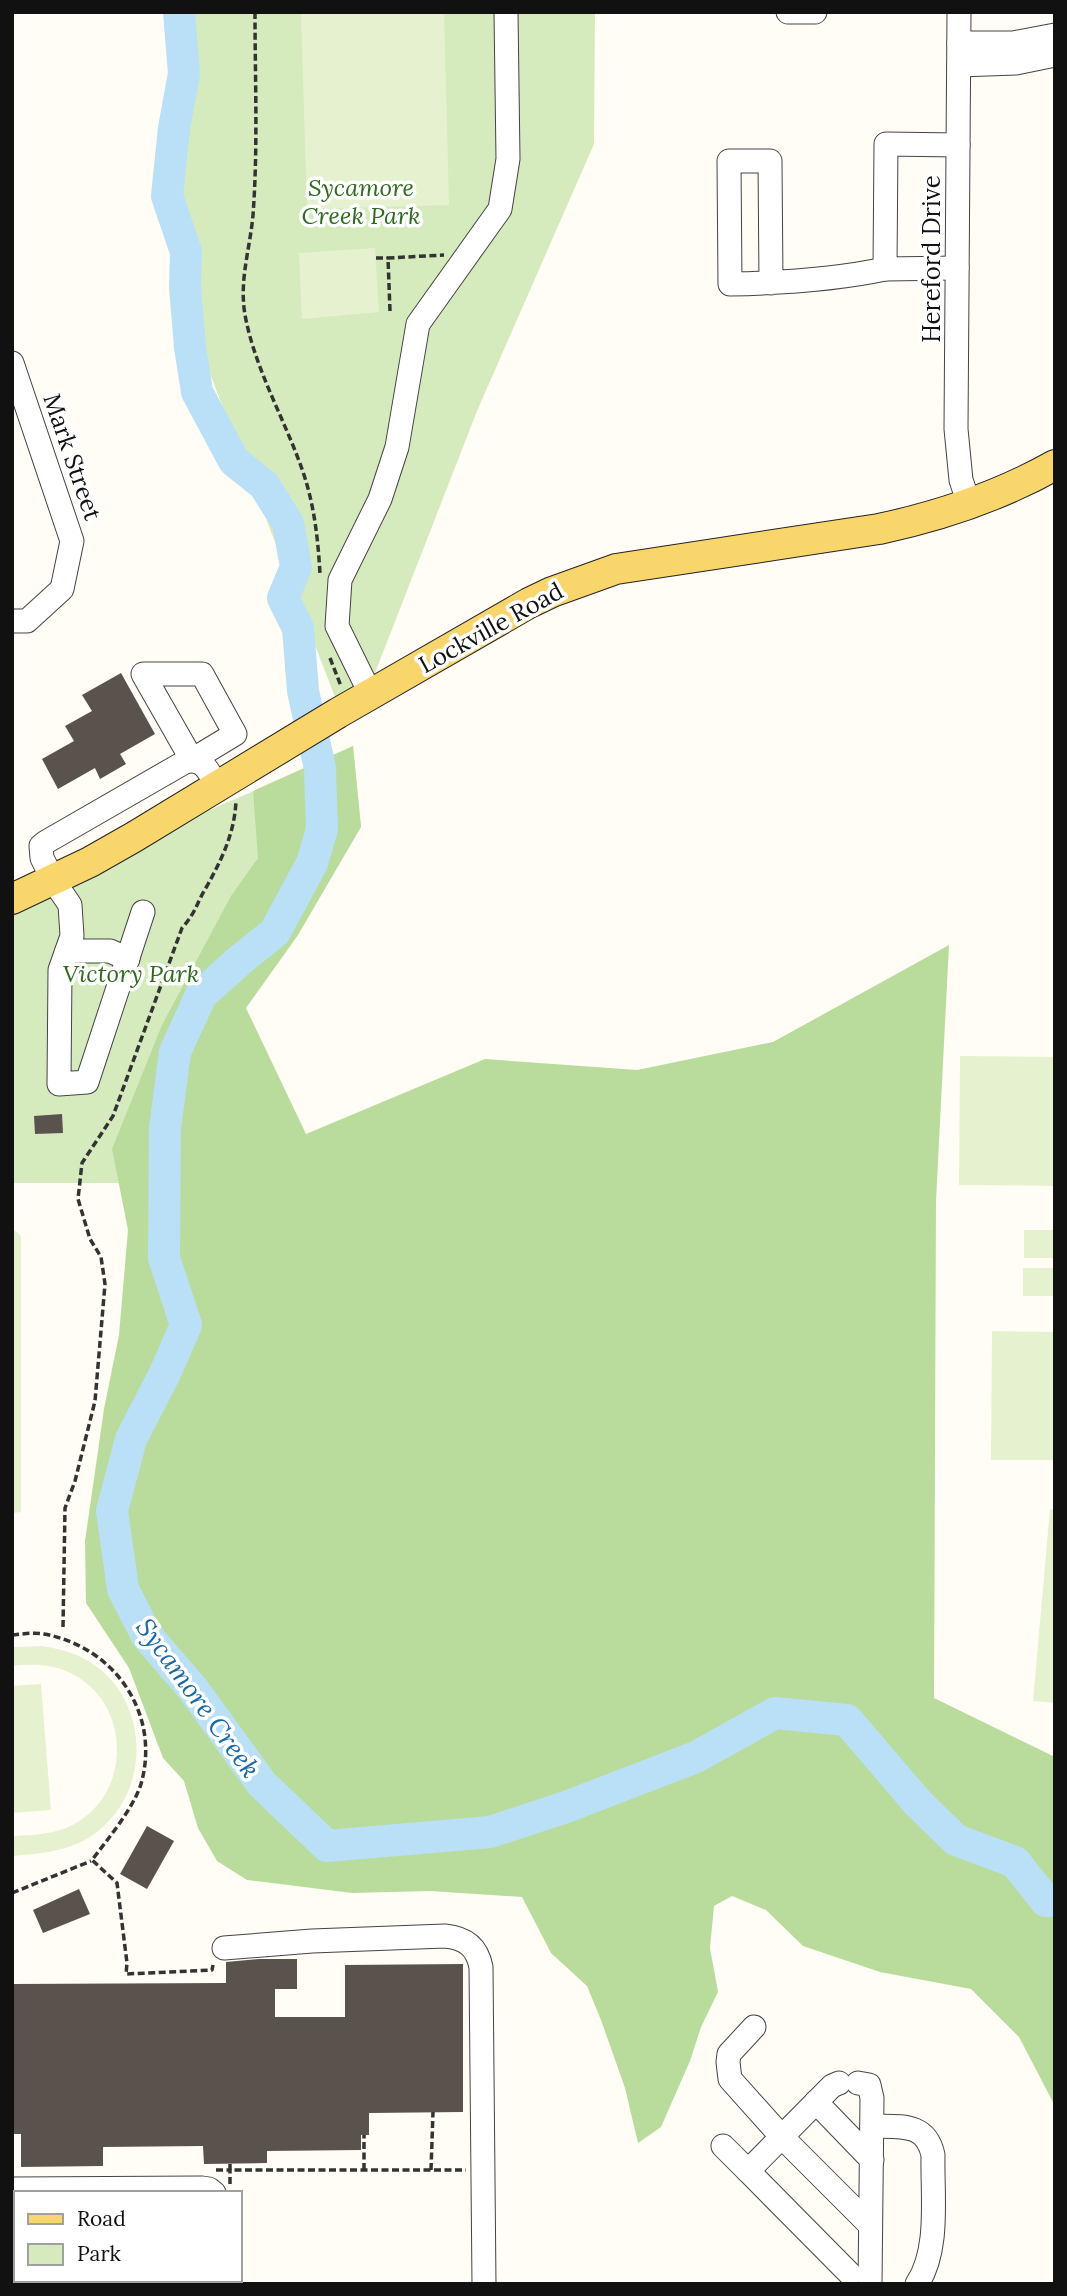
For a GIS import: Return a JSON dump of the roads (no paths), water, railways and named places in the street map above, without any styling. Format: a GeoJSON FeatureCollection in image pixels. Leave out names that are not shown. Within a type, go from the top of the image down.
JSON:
{"type":"FeatureCollection","features":[{"type":"Feature","properties":{"kind":"main road","name":"Lockville Road"},"geometry":{"type":"LineString","coordinates":[[12,899],[111,850],[227,782],[352,700],[529,603],[600,573],[919,521],[969,505],[1055,465]]}},
{"type":"Feature","properties":{"kind":"street"},"geometry":{"type":"LineString","coordinates":[[352,700],[337,626],[340,580],[380,499],[397,447],[418,324],[500,209],[508,159],[506,12]]}},
{"type":"Feature","properties":{"kind":"street"},"geometry":{"type":"LineString","coordinates":[[788,12],[816,12]]}},
{"type":"Feature","properties":{"kind":"street","name":"Hereford Drive"},"geometry":{"type":"LineString","coordinates":[[959,12],[958,455],[961,480],[969,505]]}},
{"type":"Feature","properties":{"kind":"street"},"geometry":{"type":"LineString","coordinates":[[959,54],[1055,35]]}},
{"type":"Feature","properties":{"kind":"street"},"geometry":{"type":"LineString","coordinates":[[959,54],[1016,63],[1055,55]]}},
{"type":"Feature","properties":{"kind":"street"},"geometry":{"type":"LineString","coordinates":[[885,269],[886,144],[958,145]]}},
{"type":"Feature","properties":{"kind":"street"},"geometry":{"type":"LineString","coordinates":[[771,284],[770,161],[729,162],[730,284],[771,284],[852,276],[885,269],[957,268]]}},
{"type":"Feature","properties":{"kind":"street","name":"Mark Street"},"geometry":{"type":"LineString","coordinates":[[12,363],[72,541],[62,589],[27,621],[12,621]]}},
{"type":"Feature","properties":{"kind":"street"},"geometry":{"type":"LineString","coordinates":[[143,912],[87,1082],[59,1084],[60,970],[72,936],[70,905],[52,880],[40,853],[41,846],[192,760],[205,765],[227,782]]}},
{"type":"Feature","properties":{"kind":"street"},"geometry":{"type":"LineString","coordinates":[[67,951],[110,951],[128,959]]}},
{"type":"Feature","properties":{"kind":"street"},"geometry":{"type":"LineString","coordinates":[[224,1948],[312,1941],[445,1936],[458,1937],[471,1944],[479,1955],[481,1967],[484,2284]]}},
{"type":"Feature","properties":{"kind":"street"},"geometry":{"type":"LineString","coordinates":[[754,2027],[729,2054],[727,2062],[730,2079],[782,2137],[870,2225]]}},
{"type":"Feature","properties":{"kind":"street"},"geometry":{"type":"LineString","coordinates":[[748,2171],[832,2086],[848,2083],[869,2085],[872,2090],[870,2225],[860,2279]]}},
{"type":"Feature","properties":{"kind":"street"},"geometry":{"type":"LineString","coordinates":[[816,2102],[872,2160]]}},
{"type":"Feature","properties":{"kind":"street"},"geometry":{"type":"LineString","coordinates":[[872,2126],[911,2128],[922,2133],[931,2146],[932,2249],[917,2284]]}},
{"type":"Feature","properties":{"kind":"street"},"geometry":{"type":"LineString","coordinates":[[723,2146],[860,2279]]}},
{"type":"Feature","properties":{"kind":"street"},"geometry":{"type":"LineString","coordinates":[[12,2189],[202,2188],[212,2191]]}},
{"type":"Feature","properties":{"kind":"waterway","name":"Sycamore Creek"},"geometry":{"type":"LineString","coordinates":[[179,12],[184,74],[174,128],[167,196],[186,252],[185,287],[197,392],[234,461],[264,485],[288,523],[296,567],[283,598],[298,628],[303,691],[320,768],[322,829],[312,863],[275,932],[201,995],[175,1052],[165,1128],[164,1258],[186,1325],[131,1439],[112,1511],[123,1589],[147,1636],[193,1689],[262,1784],[327,1846],[490,1832],[566,1807],[696,1757],[775,1713],[847,1720],[918,1803],[956,1840],[1015,1862],[1046,1901],[1055,1900]]}},
{"type":"Feature","properties":{"kind":"park label","name":"Sycamore Creek Park"},"geometry":{"type":"Point","coordinates":[361,202]}},
{"type":"Feature","properties":{"kind":"park label","name":"Victory Park"},"geometry":{"type":"Point","coordinates":[131,974]}}]}
